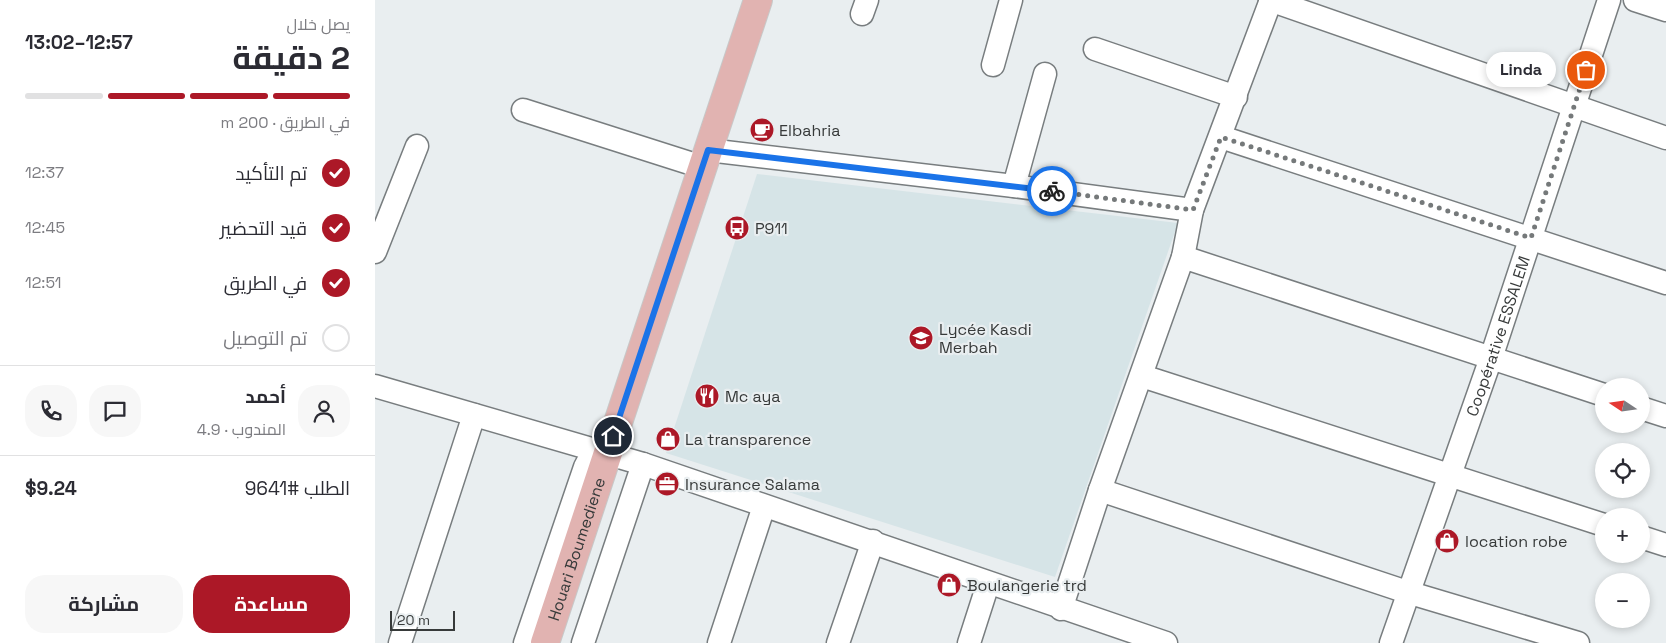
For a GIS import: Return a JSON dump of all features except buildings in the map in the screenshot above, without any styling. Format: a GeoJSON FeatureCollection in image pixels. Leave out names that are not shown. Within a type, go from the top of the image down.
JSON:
{"type":"FeatureCollection","features":[{"type":"Feature","properties":{"kind":"main road","name":"Houari Boumediene"},"geometry":{"type":"LineString","coordinates":[[545,643],[601,452],[705,158],[758,0]]}},
{"type":"Feature","properties":{"kind":"street"},"geometry":{"type":"LineString","coordinates":[[993,65],[1011,0]]}},
{"type":"Feature","properties":{"kind":"street"},"geometry":{"type":"LineString","coordinates":[[1061,609],[1100,490],[1143,376],[1183,257],[1193,210],[1270,0],[1666,138]]}},
{"type":"Feature","properties":{"kind":"street","name":"Coopérative ESSALEM"},"geometry":{"type":"LineString","coordinates":[[1391,643],[1407,592],[1491,358],[1609,0]]}},
{"type":"Feature","properties":{"kind":"street"},"geometry":{"type":"LineString","coordinates":[[1635,0],[1666,10]]}},
{"type":"Feature","properties":{"kind":"street"},"geometry":{"type":"LineString","coordinates":[[1095,49],[1236,97]]}},
{"type":"Feature","properties":{"kind":"street"},"geometry":{"type":"LineString","coordinates":[[1014,186],[1045,74]]}},
{"type":"Feature","properties":{"kind":"street"},"geometry":{"type":"LineString","coordinates":[[523,110],[705,158],[1014,186],[1193,210]]}},
{"type":"Feature","properties":{"kind":"street"},"geometry":{"type":"LineString","coordinates":[[1221,137],[1666,283]]}},
{"type":"Feature","properties":{"kind":"street"},"geometry":{"type":"LineString","coordinates":[[375,252],[417,146]]}},
{"type":"Feature","properties":{"kind":"street"},"geometry":{"type":"LineString","coordinates":[[1183,257],[1595,392]]}},
{"type":"Feature","properties":{"kind":"street"},"geometry":{"type":"LineString","coordinates":[[1143,376],[1595,522]]}},
{"type":"Feature","properties":{"kind":"street"},"geometry":{"type":"LineString","coordinates":[[375,386],[643,464],[873,542],[1061,609],[1105,633],[1166,643]]}},
{"type":"Feature","properties":{"kind":"street"},"geometry":{"type":"LineString","coordinates":[[1650,411],[1666,416]]}},
{"type":"Feature","properties":{"kind":"street"},"geometry":{"type":"LineString","coordinates":[[400,643],[474,415]]}},
{"type":"Feature","properties":{"kind":"street"},"geometry":{"type":"LineString","coordinates":[[525,643],[585,467],[601,452]]}},
{"type":"Feature","properties":{"kind":"street"},"geometry":{"type":"LineString","coordinates":[[583,643],[643,464]]}},
{"type":"Feature","properties":{"kind":"street"},"geometry":{"type":"LineString","coordinates":[[1100,490],[1407,592],[1578,643]]}},
{"type":"Feature","properties":{"kind":"street"},"geometry":{"type":"LineString","coordinates":[[719,643],[764,506]]}},
{"type":"Feature","properties":{"kind":"street"},"geometry":{"type":"LineString","coordinates":[[1650,540],[1666,545]]}},
{"type":"Feature","properties":{"kind":"street"},"geometry":{"type":"LineString","coordinates":[[839,643],[873,542]]}},
{"type":"Feature","properties":{"kind":"street"},"geometry":{"type":"LineString","coordinates":[[969,643],[988,584]]}},
{"type":"Feature","properties":{"kind":"shaded area","name":"Lycée Kasdi Merbah"},"geometry":{"type":"Polygon","coordinates":[[[757,174],[1178,223],[1055,577],[666,453],[757,174]]]}},
{"type":"Feature","properties":{"kind":"way so far"},"geometry":{"type":"LineString","coordinates":[[1052,191],[1193,210],[1221,137],[1531,238],[1586,70]]}},
{"type":"Feature","properties":{"kind":"place","name":"Linda"},"geometry":{"type":"Point","coordinates":[1586,70]}},
{"type":"Feature","properties":{"kind":"place","name":"Elbahria"},"geometry":{"type":"Point","coordinates":[762,130]}},
{"type":"Feature","properties":{"kind":"place","name":"P911"},"geometry":{"type":"Point","coordinates":[737,228]}},
{"type":"Feature","properties":{"kind":"place","name":"Lycée Kasdi Merbah"},"geometry":{"type":"Point","coordinates":[921,338]}},
{"type":"Feature","properties":{"kind":"place","name":"Mc aya"},"geometry":{"type":"Point","coordinates":[707,396]}},
{"type":"Feature","properties":{"kind":"place","name":"La transparence"},"geometry":{"type":"Point","coordinates":[668,439]}},
{"type":"Feature","properties":{"kind":"place","name":"Insurance Salama"},"geometry":{"type":"Point","coordinates":[667,484]}},
{"type":"Feature","properties":{"kind":"place","name":"location robe"},"geometry":{"type":"Point","coordinates":[1447,541]}},
{"type":"Feature","properties":{"kind":"place","name":"Boulangerie trd"},"geometry":{"type":"Point","coordinates":[949,585]}},
{"type":"Feature","properties":{"kind":"route"},"geometry":{"type":"LineString","coordinates":[[613,436],[708,150],[1052,191]]}}]}
